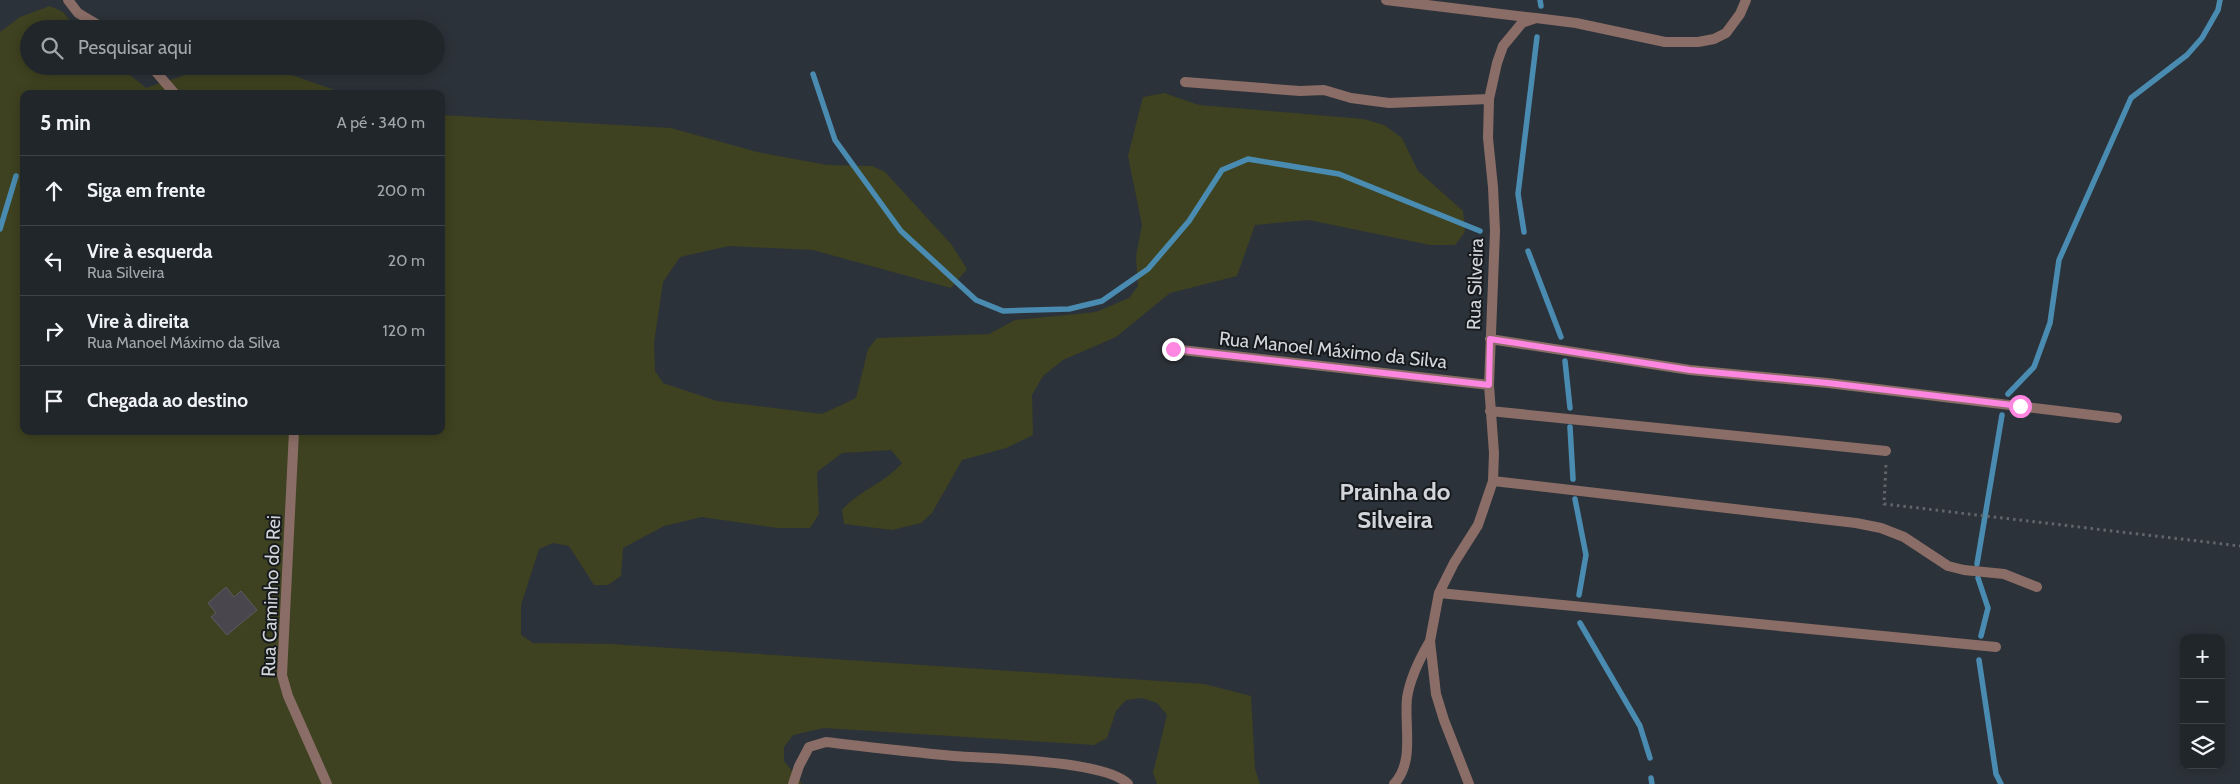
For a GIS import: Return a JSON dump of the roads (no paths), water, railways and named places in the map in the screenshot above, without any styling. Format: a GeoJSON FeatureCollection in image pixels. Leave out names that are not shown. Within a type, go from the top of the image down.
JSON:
{"type":"FeatureCollection","features":[{"type":"Feature","properties":{"kind":"street"},"geometry":{"type":"LineString","coordinates":[[68,0],[78,13],[90,20]]}},
{"type":"Feature","properties":{"kind":"street"},"geometry":{"type":"LineString","coordinates":[[1386,0],[1450,6],[1568,22],[1665,42],[1698,42],[1714,39],[1726,33],[1740,14],[1746,0]]}},
{"type":"Feature","properties":{"kind":"street","name":"Rua Silveira"},"geometry":{"type":"LineString","coordinates":[[1469,784],[1436,694],[1430,641],[1439,593],[1454,562],[1478,525],[1494,481],[1489,385],[1494,231],[1493,186],[1488,138],[1490,99],[1502,46],[1522,23],[1536,18]]}},
{"type":"Feature","properties":{"kind":"street"},"geometry":{"type":"LineString","coordinates":[[159,75],[172,90]]}},
{"type":"Feature","properties":{"kind":"street"},"geometry":{"type":"LineString","coordinates":[[1185,82],[1283,90],[1324,90],[1352,98],[1389,103],[1490,99]]}},
{"type":"Feature","properties":{"kind":"street"},"geometry":{"type":"LineString","coordinates":[[1490,339],[1690,370],[1838,384],[2117,418]]}},
{"type":"Feature","properties":{"kind":"street","name":"Rua Manoel Máximo da Silva"},"geometry":{"type":"LineString","coordinates":[[1173,349],[1489,385]]}},
{"type":"Feature","properties":{"kind":"street"},"geometry":{"type":"LineString","coordinates":[[1490,411],[1886,451]]}},
{"type":"Feature","properties":{"kind":"street","name":"Rua Caminho do Rei"},"geometry":{"type":"LineString","coordinates":[[294,435],[282,674],[288,696],[327,784]]}},
{"type":"Feature","properties":{"kind":"street"},"geometry":{"type":"LineString","coordinates":[[1494,481],[1864,524],[1904,537],[1948,566],[1964,570],[2004,574],[2037,588]]}},
{"type":"Feature","properties":{"kind":"street"},"geometry":{"type":"LineString","coordinates":[[1439,593],[1996,647]]}},
{"type":"Feature","properties":{"kind":"street"},"geometry":{"type":"LineString","coordinates":[[1394,784],[1405,764],[1407,697],[1417,664],[1430,641]]}},
{"type":"Feature","properties":{"kind":"street"},"geometry":{"type":"LineString","coordinates":[[794,784],[799,766],[809,747],[826,742],[953,756],[1051,762],[1114,774],[1128,784]]}},
{"type":"Feature","properties":{"kind":"waterway"},"geometry":{"type":"LineString","coordinates":[[1540,0],[1541,6]]}},
{"type":"Feature","properties":{"kind":"waterway"},"geometry":{"type":"LineString","coordinates":[[2008,394],[2034,367],[2050,323],[2059,260],[2131,98],[2187,55],[2202,38],[2218,10],[2220,0]]}},
{"type":"Feature","properties":{"kind":"waterway"},"geometry":{"type":"LineString","coordinates":[[1524,232],[1518,194],[1537,37]]}},
{"type":"Feature","properties":{"kind":"waterway"},"geometry":{"type":"LineString","coordinates":[[813,74],[835,140],[901,231],[976,300],[1003,311],[1069,309],[1102,301],[1148,269],[1189,221],[1222,170],[1248,159],[1339,174],[1480,231]]}},
{"type":"Feature","properties":{"kind":"waterway"},"geometry":{"type":"LineString","coordinates":[[0,229],[16,176]]}},
{"type":"Feature","properties":{"kind":"waterway"},"geometry":{"type":"LineString","coordinates":[[1528,251],[1561,337]]}},
{"type":"Feature","properties":{"kind":"waterway"},"geometry":{"type":"LineString","coordinates":[[1565,361],[1570,408]]}},
{"type":"Feature","properties":{"kind":"waterway"},"geometry":{"type":"LineString","coordinates":[[1977,564],[2002,415]]}},
{"type":"Feature","properties":{"kind":"waterway"},"geometry":{"type":"LineString","coordinates":[[1570,427],[1573,479]]}},
{"type":"Feature","properties":{"kind":"waterway"},"geometry":{"type":"LineString","coordinates":[[1575,499],[1586,555],[1579,595]]}},
{"type":"Feature","properties":{"kind":"waterway"},"geometry":{"type":"LineString","coordinates":[[1978,578],[1988,608],[1981,636]]}},
{"type":"Feature","properties":{"kind":"waterway"},"geometry":{"type":"LineString","coordinates":[[1580,623],[1640,726],[1650,758]]}},
{"type":"Feature","properties":{"kind":"waterway"},"geometry":{"type":"LineString","coordinates":[[1979,660],[1996,774],[2001,784]]}},
{"type":"Feature","properties":{"kind":"waterway"},"geometry":{"type":"LineString","coordinates":[[1651,778],[1652,784]]}},
{"type":"Feature","properties":{"kind":"district","name":"Prainha do Silveira"},"geometry":{"type":"Point","coordinates":[1395,505]}}]}
